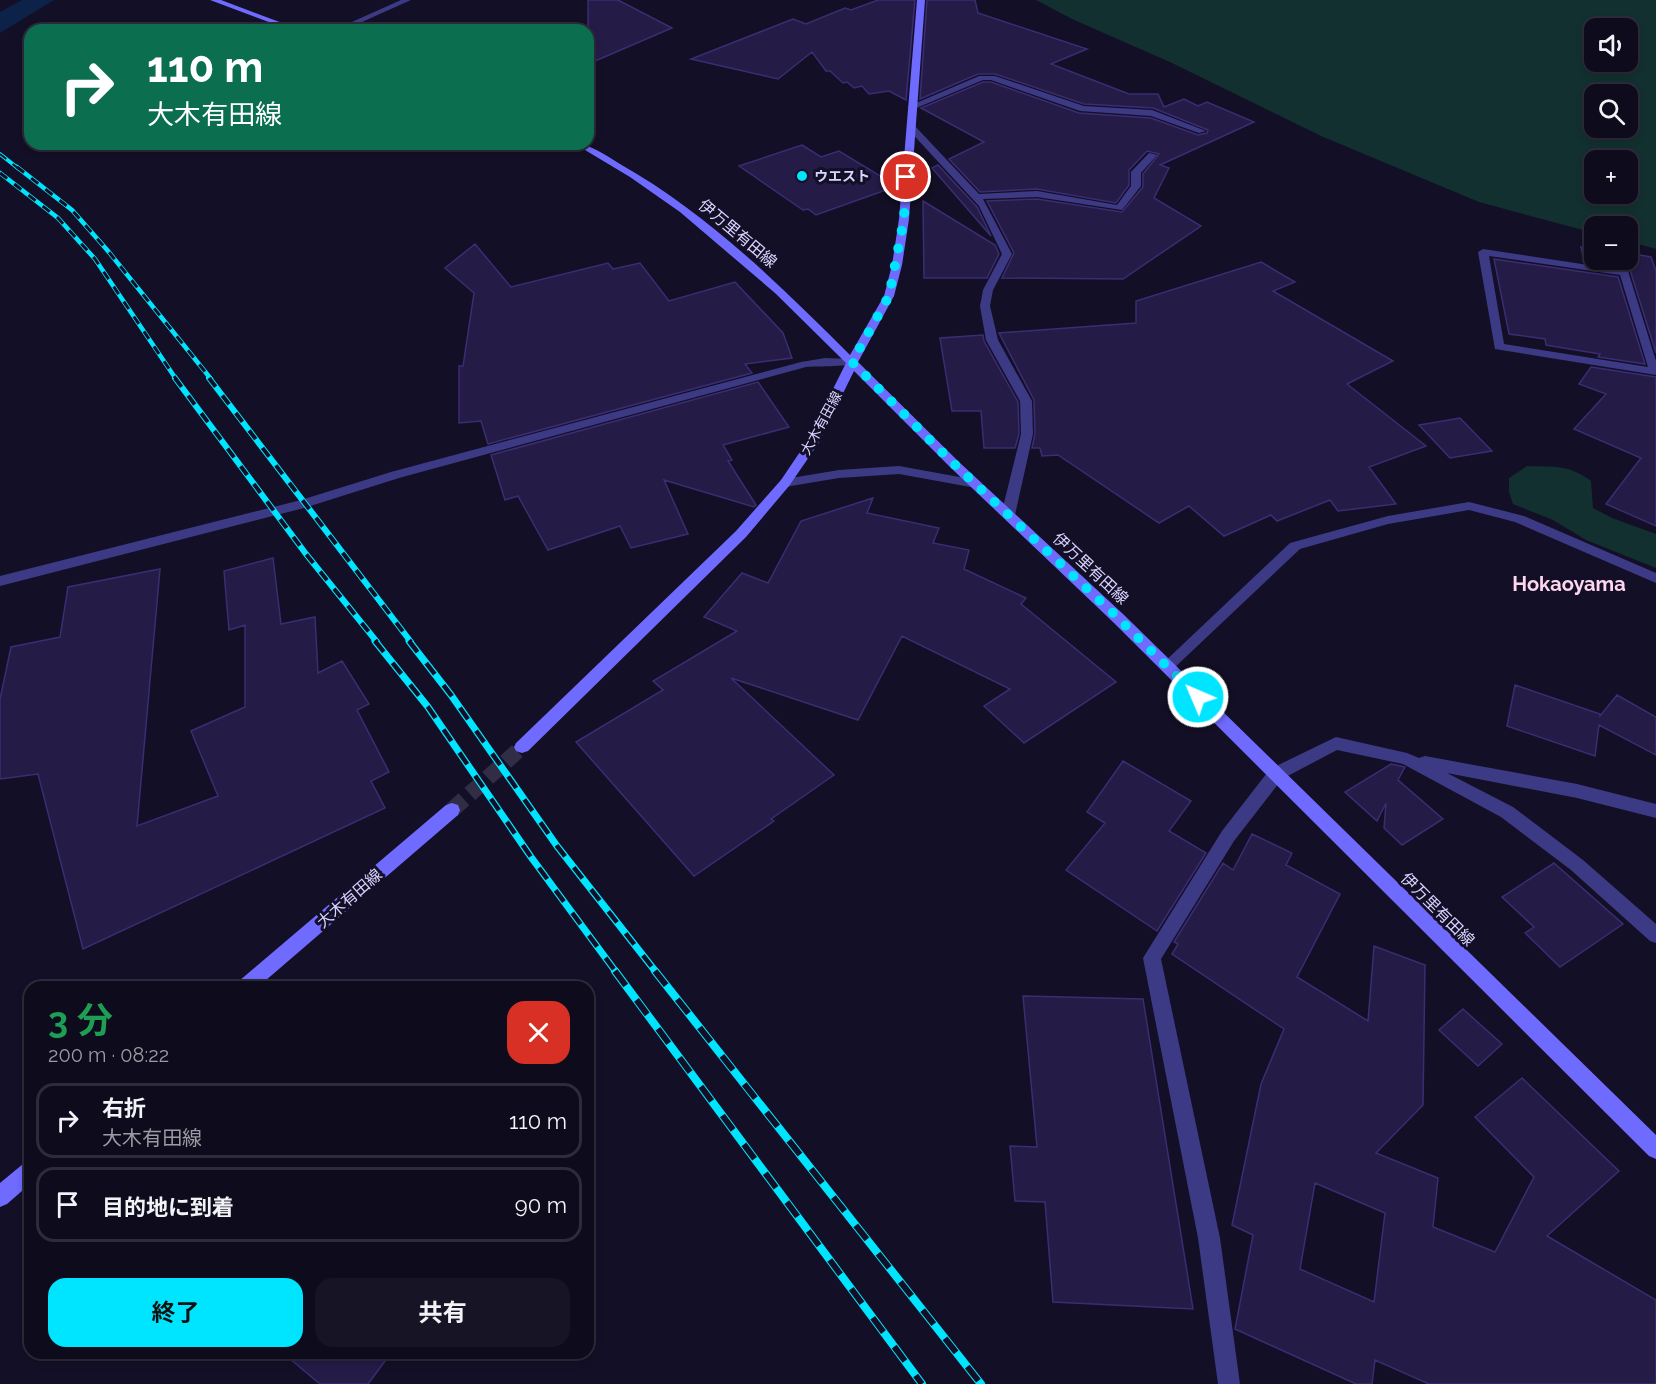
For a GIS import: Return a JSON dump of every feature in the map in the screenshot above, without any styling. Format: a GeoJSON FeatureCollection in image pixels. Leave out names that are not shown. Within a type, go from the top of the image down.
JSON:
{"type":"FeatureCollection","features":[{"type":"Feature","properties":{"kind":"main road"},"geometry":{"type":"LineString","coordinates":[[214,0],[280,24]]}},
{"type":"Feature","properties":{"kind":"main road","name":"大木有田線"},"geometry":{"type":"LineString","coordinates":[[522,747],[741,534],[785,483],[812,444],[852,362],[889,296],[897,265],[904,219],[921,0]]}},
{"type":"Feature","properties":{"kind":"main road","name":"伊万里有田線"},"geometry":{"type":"LineString","coordinates":[[589,150],[653,190],[704,226],[802,312],[976,484],[1167,666],[1656,1149]]}},
{"type":"Feature","properties":{"kind":"main road","name":"大木有田線"},"geometry":{"type":"LineString","coordinates":[[252,981],[452,810]]}},
{"type":"Feature","properties":{"kind":"main road"},"geometry":{"type":"LineString","coordinates":[[0,1197],[24,1176]]}},
{"type":"Feature","properties":{"kind":"street"},"geometry":{"type":"LineString","coordinates":[[352,24],[407,0]]}},
{"type":"Feature","properties":{"kind":"street"},"geometry":{"type":"LineString","coordinates":[[911,107],[982,78],[992,78],[1083,109],[1152,113],[1202,131]]}},
{"type":"Feature","properties":{"kind":"street"},"geometry":{"type":"LineString","coordinates":[[910,126],[976,197],[996,228],[1007,254],[988,290],[985,306],[992,340],[1026,401],[1028,434],[1008,515]]}},
{"type":"Feature","properties":{"kind":"street"},"geometry":{"type":"LineString","coordinates":[[976,197],[1037,194],[1119,208],[1136,186],[1136,172],[1152,155]]}},
{"type":"Feature","properties":{"kind":"street"},"geometry":{"type":"LineString","coordinates":[[1483,252],[1624,273],[1651,363],[1656,371],[1499,347],[1483,252]]}},
{"type":"Feature","properties":{"kind":"street"},"geometry":{"type":"LineString","coordinates":[[0,581],[304,504],[395,475],[805,364],[825,361],[852,362]]}},
{"type":"Feature","properties":{"kind":"street"},"geometry":{"type":"LineString","coordinates":[[785,483],[839,474],[898,470],[976,484]]}},
{"type":"Feature","properties":{"kind":"street"},"geometry":{"type":"LineString","coordinates":[[1167,666],[1295,546],[1388,520],[1469,506],[1519,519],[1656,578]]}},
{"type":"Feature","properties":{"kind":"street"},"geometry":{"type":"LineString","coordinates":[[1229,1384],[1209,1238],[1152,958],[1228,836],[1276,774],[1336,744],[1577,791],[1656,811]]}},
{"type":"Feature","properties":{"kind":"street"},"geometry":{"type":"LineString","coordinates":[[1407,759],[1507,812],[1577,865],[1656,935]]}},
{"type":"Feature","properties":{"kind":"green space"},"geometry":{"type":"Polygon","coordinates":[[[1036,0],[1656,0],[1656,249],[1638,244],[1638,216],[1584,216],[1584,230],[1479,202],[1321,136],[1172,63],[1072,19],[1036,0]]]}},
{"type":"Feature","properties":{"kind":"green space"},"geometry":{"type":"Polygon","coordinates":[[[1527,466],[1568,469],[1591,481],[1593,508],[1612,518],[1656,534],[1656,568],[1586,540],[1553,520],[1513,504],[1509,492],[1509,478],[1527,466]]]}},
{"type":"Feature","properties":{"kind":"water"},"geometry":{"type":"Polygon","coordinates":[[[22,0],[54,0],[0,33],[0,12],[22,0]]]}},
{"type":"Feature","properties":{"kind":"building"},"geometry":{"type":"Polygon","coordinates":[[[588,0],[618,0],[672,28],[594,61],[594,24],[588,24],[588,0]]]}},
{"type":"Feature","properties":{"kind":"building"},"geometry":{"type":"Polygon","coordinates":[[[878,0],[915,0],[906,100],[889,91],[869,94],[862,86],[854,88],[847,82],[843,83],[830,71],[826,71],[812,52],[778,79],[691,59],[793,19],[806,24],[845,8],[851,10],[878,0]]]}},
{"type":"Feature","properties":{"kind":"building"},"geometry":{"type":"Polygon","coordinates":[[[927,0],[975,0],[978,13],[1087,49],[1051,64],[1129,94],[1158,94],[1164,107],[1184,99],[1198,106],[1207,102],[1254,122],[1160,165],[1169,168],[1154,198],[1201,226],[1123,279],[1002,278],[1014,253],[987,201],[1037,199],[1122,212],[1143,187],[1143,174],[1159,154],[1147,151],[1129,170],[1129,185],[1116,203],[1037,189],[980,192],[949,159],[984,142],[921,108],[983,82],[991,82],[1079,113],[1151,118],[1198,135],[1207,133],[1208,130],[1153,108],[1084,104],[995,74],[978,74],[920,99],[927,0]]]}},
{"type":"Feature","properties":{"kind":"building","name":"ウエスト"},"geometry":{"type":"Polygon","coordinates":[[[802,145],[821,157],[839,151],[897,186],[816,215],[808,209],[803,210],[739,166],[802,145]]]}},
{"type":"Feature","properties":{"kind":"building"},"geometry":{"type":"Polygon","coordinates":[[[938,165],[977,207],[991,236],[932,168],[938,165]]]}},
{"type":"Feature","properties":{"kind":"building"},"geometry":{"type":"Polygon","coordinates":[[[923,201],[995,245],[999,254],[987,278],[924,278],[923,201]]]}},
{"type":"Feature","properties":{"kind":"building"},"geometry":{"type":"Polygon","coordinates":[[[475,244],[511,287],[608,263],[613,269],[640,263],[669,301],[735,282],[783,333],[792,358],[745,364],[752,373],[488,444],[481,421],[459,423],[459,366],[463,366],[474,293],[445,268],[475,244]]]}},
{"type":"Feature","properties":{"kind":"building"},"geometry":{"type":"Polygon","coordinates":[[[1638,255],[1651,257],[1656,271],[1656,353],[1630,270],[1638,270],[1638,255]]]}},
{"type":"Feature","properties":{"kind":"building"},"geometry":{"type":"Polygon","coordinates":[[[1494,259],[1618,277],[1645,364],[1598,357],[1600,354],[1546,345],[1545,339],[1509,334],[1494,259]]]}},
{"type":"Feature","properties":{"kind":"building"},"geometry":{"type":"Polygon","coordinates":[[[1261,262],[1295,282],[1273,291],[1393,361],[1347,384],[1426,446],[1369,467],[1396,504],[1338,511],[1330,500],[1277,521],[1271,515],[1224,536],[1189,506],[1159,523],[1058,455],[1042,456],[1040,448],[1032,448],[1035,434],[1034,400],[999,333],[1136,323],[1136,301],[1261,262]]]}},
{"type":"Feature","properties":{"kind":"building"},"geometry":{"type":"Polygon","coordinates":[[[983,335],[984,341],[1018,402],[1019,434],[1015,448],[984,448],[981,411],[952,411],[940,338],[983,335]]]}},
{"type":"Feature","properties":{"kind":"building"},"geometry":{"type":"Polygon","coordinates":[[[1591,367],[1656,377],[1656,526],[1606,504],[1641,458],[1574,429],[1606,394],[1579,384],[1591,367]]]}},
{"type":"Feature","properties":{"kind":"building"},"geometry":{"type":"Polygon","coordinates":[[[758,382],[789,427],[723,445],[732,460],[728,461],[756,505],[754,507],[664,480],[688,534],[631,548],[620,526],[548,550],[518,496],[505,500],[491,455],[758,382]]]}},
{"type":"Feature","properties":{"kind":"building"},"geometry":{"type":"Polygon","coordinates":[[[1460,418],[1492,451],[1450,458],[1419,425],[1460,418]]]}},
{"type":"Feature","properties":{"kind":"building"},"geometry":{"type":"Polygon","coordinates":[[[873,498],[867,513],[939,528],[933,543],[969,550],[964,569],[1026,598],[1021,604],[1116,682],[1024,743],[984,706],[1010,689],[902,636],[858,720],[731,678],[834,775],[771,819],[774,821],[694,876],[576,742],[663,690],[653,681],[737,631],[704,617],[742,573],[768,583],[801,521],[873,498]]]}},
{"type":"Feature","properties":{"kind":"building"},"geometry":{"type":"Polygon","coordinates":[[[273,558],[281,624],[315,617],[318,673],[342,661],[369,704],[357,710],[389,772],[371,781],[385,808],[83,949],[38,774],[0,779],[0,699],[11,647],[60,637],[68,587],[160,569],[137,826],[218,796],[191,731],[245,707],[245,625],[229,630],[224,571],[273,558]]]}},
{"type":"Feature","properties":{"kind":"building"},"geometry":{"type":"Polygon","coordinates":[[[1515,685],[1600,714],[1600,716],[1617,695],[1656,717],[1656,755],[1599,725],[1595,756],[1507,726],[1515,685]]]}},
{"type":"Feature","properties":{"kind":"building"},"geometry":{"type":"Polygon","coordinates":[[[1123,761],[1191,801],[1169,831],[1206,853],[1157,931],[1066,870],[1105,823],[1087,812],[1123,761]]]}},
{"type":"Feature","properties":{"kind":"building"},"geometry":{"type":"Polygon","coordinates":[[[1391,764],[1405,767],[1398,780],[1443,819],[1402,845],[1384,828],[1386,803],[1377,821],[1345,792],[1391,764]]]}},
{"type":"Feature","properties":{"kind":"building"},"geometry":{"type":"Polygon","coordinates":[[[1252,834],[1292,853],[1286,865],[1340,894],[1297,977],[1368,1021],[1374,946],[1425,965],[1423,1105],[1376,1153],[1438,1178],[1433,1227],[1495,1252],[1534,1177],[1475,1117],[1522,1078],[1619,1171],[1547,1236],[1656,1300],[1656,1384],[1429,1384],[1375,1360],[1372,1384],[1356,1384],[1235,1329],[1253,1235],[1232,1225],[1261,1084],[1284,1029],[1172,954],[1178,944],[1174,942],[1223,863],[1233,870],[1252,834]],[[1315,1183],[1300,1269],[1374,1302],[1385,1213],[1315,1183]]]}},
{"type":"Feature","properties":{"kind":"building"},"geometry":{"type":"Polygon","coordinates":[[[1554,863],[1623,924],[1560,967],[1525,933],[1534,927],[1502,897],[1554,863]]]}},
{"type":"Feature","properties":{"kind":"building"},"geometry":{"type":"Polygon","coordinates":[[[1023,996],[1143,999],[1193,1309],[1053,1302],[1045,1202],[1015,1201],[1010,1146],[1037,1147],[1023,996]]]}},
{"type":"Feature","properties":{"kind":"building"},"geometry":{"type":"Polygon","coordinates":[[[1463,1009],[1502,1044],[1478,1066],[1439,1030],[1463,1009]]]}},
{"type":"Feature","properties":{"kind":"building"},"geometry":{"type":"Polygon","coordinates":[[[290,1359],[387,1359],[368,1384],[320,1384],[290,1359]]]}},
{"type":"Feature","properties":{"kind":"tunnel"},"geometry":{"type":"LineString","coordinates":[[452,810],[522,747]]}},
{"type":"Feature","properties":{"kind":"railway"},"geometry":{"type":"LineString","coordinates":[[0,154],[19,169]]}},
{"type":"Feature","properties":{"kind":"railway"},"geometry":{"type":"LineString","coordinates":[[17,167],[72,210],[211,379]]}},
{"type":"Feature","properties":{"kind":"railway"},"geometry":{"type":"LineString","coordinates":[[0,173],[58,218],[95,259],[176,379]]}},
{"type":"Feature","properties":{"kind":"railway"},"geometry":{"type":"LineString","coordinates":[[175,378],[306,554],[377,642]]}},
{"type":"Feature","properties":{"kind":"railway"},"geometry":{"type":"LineString","coordinates":[[209,378],[411,642]]}},
{"type":"Feature","properties":{"kind":"railway"},"geometry":{"type":"LineString","coordinates":[[375,641],[428,707],[531,857],[616,972]]}},
{"type":"Feature","properties":{"kind":"railway"},"geometry":{"type":"LineString","coordinates":[[409,641],[451,695],[557,846],[656,972]]}},
{"type":"Feature","properties":{"kind":"railway"},"geometry":{"type":"LineString","coordinates":[[615,971],[922,1384]]}},
{"type":"Feature","properties":{"kind":"railway"},"geometry":{"type":"LineString","coordinates":[[655,971],[981,1384]]}},
{"type":"Feature","properties":{"kind":"place","name":"ウエスト"},"geometry":{"type":"Point","coordinates":[802,176]}},
{"type":"Feature","properties":{"kind":"district","name":"Hokaoyama"},"geometry":{"type":"Point","coordinates":[1569,584]}},
{"type":"Feature","properties":{"kind":"route"},"geometry":{"type":"LineString","coordinates":[[906,177],[904,219],[897,265],[889,296],[852,362],[953,463],[1114,614],[1198,697]]}}]}
